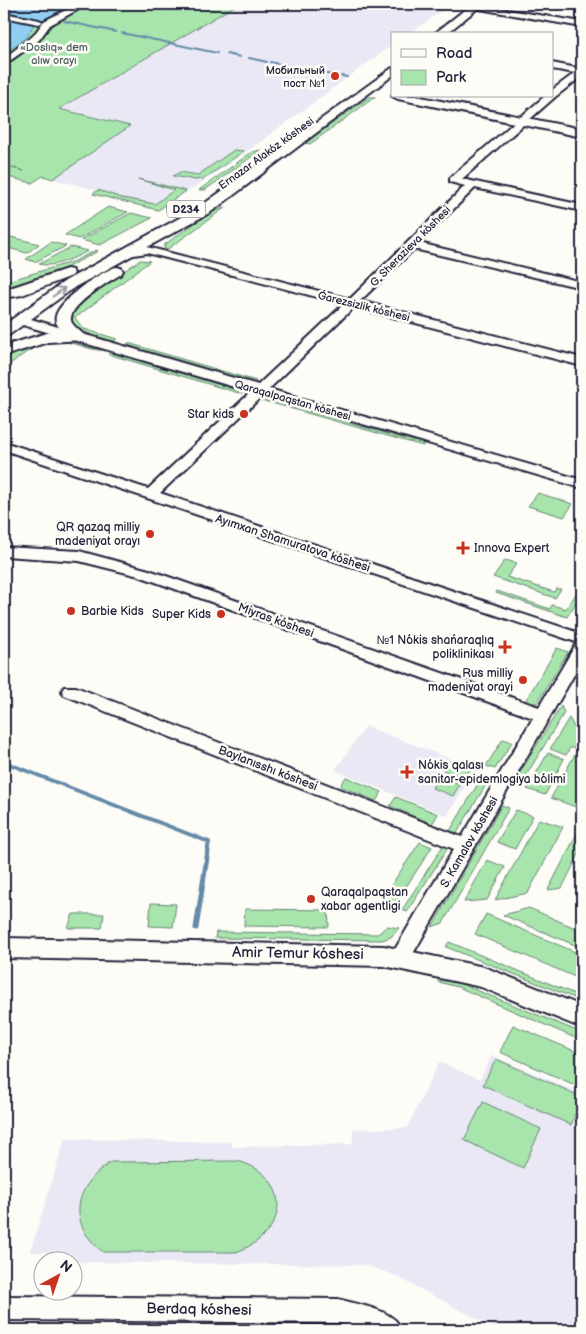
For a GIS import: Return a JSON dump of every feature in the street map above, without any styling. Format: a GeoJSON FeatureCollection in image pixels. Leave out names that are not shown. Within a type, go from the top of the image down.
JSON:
{"type":"FeatureCollection","features":[{"type":"Feature","properties":{"kind":"main road"},"geometry":{"type":"LineString","coordinates":[[428,32],[472,5]]}},
{"type":"Feature","properties":{"kind":"main road"},"geometry":{"type":"LineString","coordinates":[[441,32],[472,5]]}},
{"type":"Feature","properties":{"kind":"main road","name":"Ernazar Alakóz kóshesi"},"geometry":{"type":"LineString","coordinates":[[380,91],[391,62]]}},
{"type":"Feature","properties":{"kind":"main road","name":"Ernazar Alakóz kóshesi"},"geometry":{"type":"LineString","coordinates":[[4,316],[67,273],[174,217],[380,91],[391,73]]}},
{"type":"Feature","properties":{"kind":"main road"},"geometry":{"type":"LineString","coordinates":[[409,98],[582,127]]}},
{"type":"Feature","properties":{"kind":"main road"},"geometry":{"type":"LineString","coordinates":[[433,98],[582,133]]}},
{"type":"Feature","properties":{"kind":"main road","name":"Ernazar Alakóz kóshesi"},"geometry":{"type":"LineString","coordinates":[[20,320],[70,284],[180,226],[253,168]]}},
{"type":"Feature","properties":{"kind":"main road"},"geometry":{"type":"LineString","coordinates":[[78,338],[64,324],[63,317],[69,304],[180,226]]}},
{"type":"Feature","properties":{"kind":"main road"},"geometry":{"type":"LineString","coordinates":[[4,294],[67,273]]}},
{"type":"Feature","properties":{"kind":"main road","name":"Qaraqalpaqstan kóshesi"},"geometry":{"type":"LineString","coordinates":[[4,316],[20,320]]}},
{"type":"Feature","properties":{"kind":"main road","name":"D234"},"geometry":{"type":"LineString","coordinates":[[4,332],[20,320]]}},
{"type":"Feature","properties":{"kind":"main road"},"geometry":{"type":"LineString","coordinates":[[4,351],[47,338],[78,338]]}},
{"type":"Feature","properties":{"kind":"main road","name":"Amir Temur kóshesi"},"geometry":{"type":"LineString","coordinates":[[4,948],[365,954],[400,958],[484,977],[582,1017]]}},
{"type":"Feature","properties":{"kind":"street"},"geometry":{"type":"LineString","coordinates":[[4,15],[43,22],[84,4]]}},
{"type":"Feature","properties":{"kind":"street"},"geometry":{"type":"LineString","coordinates":[[472,5],[582,25]]}},
{"type":"Feature","properties":{"kind":"street"},"geometry":{"type":"LineString","coordinates":[[4,62],[36,38],[43,22]]}},
{"type":"Feature","properties":{"kind":"street"},"geometry":{"type":"LineString","coordinates":[[554,66],[582,72]]}},
{"type":"Feature","properties":{"kind":"street"},"geometry":{"type":"LineString","coordinates":[[554,94],[582,72]]}},
{"type":"Feature","properties":{"kind":"street"},"geometry":{"type":"LineString","coordinates":[[550,98],[454,180],[582,208]]}},
{"type":"Feature","properties":{"kind":"street","name":"G. Sherazieva kóshesi"},"geometry":{"type":"LineString","coordinates":[[150,495],[352,303],[473,184]]}},
{"type":"Feature","properties":{"kind":"street"},"geometry":{"type":"LineString","coordinates":[[412,245],[582,285]]}},
{"type":"Feature","properties":{"kind":"street"},"geometry":{"type":"LineString","coordinates":[[127,253],[147,250]]}},
{"type":"Feature","properties":{"kind":"street","name":"Ǵarezsizlik kóshesi"},"geometry":{"type":"LineString","coordinates":[[147,250],[582,362]]}},
{"type":"Feature","properties":{"kind":"street","name":"Qaraqalpaqstan kóshesi"},"geometry":{"type":"LineString","coordinates":[[20,320],[582,484]]}},
{"type":"Feature","properties":{"kind":"street","name":"Ayımxan Shamuratova kóshesi"},"geometry":{"type":"LineString","coordinates":[[4,446],[582,639]]}},
{"type":"Feature","properties":{"kind":"street","name":"Miyras kóshesi"},"geometry":{"type":"LineString","coordinates":[[4,551],[79,556],[144,573],[543,715]]}},
{"type":"Feature","properties":{"kind":"street","name":"S. Kamalov kóshesi"},"geometry":{"type":"LineString","coordinates":[[400,958],[582,648]]}},
{"type":"Feature","properties":{"kind":"street","name":"Baylanısshı kóshesi"},"geometry":{"type":"LineString","coordinates":[[70,691],[466,846]]}},
{"type":"Feature","properties":{"kind":"street","name":"Berdaq kóshesi"},"geometry":{"type":"LineString","coordinates":[[4,1308],[338,1311],[390,1330]]}},
{"type":"Feature","properties":{"kind":"shaded area"},"geometry":{"type":"Polygon","coordinates":[[[238,4],[451,4],[412,32],[391,32],[391,46],[249,150],[159,211],[91,194],[96,190],[53,179],[130,126],[58,109],[238,4]]]}},
{"type":"Feature","properties":{"kind":"shaded area","name":"Nókis qalası sanitar-epidemlogiya bólimi"},"geometry":{"type":"Polygon","coordinates":[[[366,726],[476,769],[447,816],[335,770],[366,726]]]}},
{"type":"Feature","properties":{"kind":"shaded area"},"geometry":{"type":"Polygon","coordinates":[[[492,1055],[582,1094],[582,1330],[498,1330],[394,1275],[364,1265],[82,1262],[82,1252],[30,1252],[65,1139],[232,1142],[232,1147],[353,1144],[353,1129],[407,1128],[439,1062],[480,1080],[492,1055]]]}},
{"type":"Feature","properties":{"kind":"green space","name":"«Doslıq» dem alıw orayı"},"geometry":{"type":"Polygon","coordinates":[[[4,4],[238,4],[59,109],[130,126],[53,179],[43,176],[32,183],[4,176],[4,166],[24,171],[4,165],[4,4]]]}},
{"type":"Feature","properties":{"kind":"green space"},"geometry":{"type":"Polygon","coordinates":[[[369,97],[375,97],[310,144],[305,143],[369,97]]]}},
{"type":"Feature","properties":{"kind":"green space"},"geometry":{"type":"Polygon","coordinates":[[[234,150],[244,151],[204,179],[195,180],[173,176],[180,172],[198,175],[234,150]]]}},
{"type":"Feature","properties":{"kind":"green space"},"geometry":{"type":"Polygon","coordinates":[[[261,150],[205,190],[199,190],[252,152],[261,150]]]}},
{"type":"Feature","properties":{"kind":"green space"},"geometry":{"type":"Polygon","coordinates":[[[138,179],[186,191],[158,210],[93,194],[98,190],[122,198],[155,204],[174,190],[138,179]]]}},
{"type":"Feature","properties":{"kind":"green space"},"geometry":{"type":"Polygon","coordinates":[[[108,207],[128,212],[79,239],[65,235],[108,207]]]}},
{"type":"Feature","properties":{"kind":"green space"},"geometry":{"type":"Polygon","coordinates":[[[226,207],[168,249],[164,248],[164,245],[209,213],[226,207]]]}},
{"type":"Feature","properties":{"kind":"green space"},"geometry":{"type":"Polygon","coordinates":[[[131,213],[152,218],[100,245],[81,240],[131,213]]]}},
{"type":"Feature","properties":{"kind":"green space"},"geometry":{"type":"Polygon","coordinates":[[[11,237],[39,244],[27,253],[4,247],[4,242],[11,237]]]}},
{"type":"Feature","properties":{"kind":"green space"},"geometry":{"type":"Polygon","coordinates":[[[51,242],[66,246],[35,262],[26,259],[51,242]]]}},
{"type":"Feature","properties":{"kind":"green space"},"geometry":{"type":"Polygon","coordinates":[[[71,247],[88,251],[51,265],[39,264],[71,247]]]}},
{"type":"Feature","properties":{"kind":"green space"},"geometry":{"type":"Polygon","coordinates":[[[96,250],[98,251],[49,277],[4,291],[4,282],[75,261],[96,250]]]}},
{"type":"Feature","properties":{"kind":"green space"},"geometry":{"type":"Polygon","coordinates":[[[140,260],[150,261],[75,318],[84,329],[117,339],[114,341],[95,336],[82,331],[72,323],[68,318],[74,306],[140,260]]]}},
{"type":"Feature","properties":{"kind":"green space"},"geometry":{"type":"Polygon","coordinates":[[[64,341],[102,350],[64,342],[54,342],[29,351],[4,369],[4,356],[8,353],[39,342],[64,341]]]}},
{"type":"Feature","properties":{"kind":"green space"},"geometry":{"type":"Polygon","coordinates":[[[128,343],[256,381],[254,383],[126,345],[128,343]]]}},
{"type":"Feature","properties":{"kind":"green space"},"geometry":{"type":"Polygon","coordinates":[[[110,352],[244,392],[242,394],[108,354],[110,352]]]}},
{"type":"Feature","properties":{"kind":"green space"},"geometry":{"type":"Polygon","coordinates":[[[265,399],[424,444],[423,446],[261,400],[265,399]]]}},
{"type":"Feature","properties":{"kind":"green space"},"geometry":{"type":"Polygon","coordinates":[[[538,493],[573,504],[564,517],[528,506],[538,493]]]}},
{"type":"Feature","properties":{"kind":"green space"},"geometry":{"type":"Polygon","coordinates":[[[505,560],[517,563],[507,577],[554,592],[556,589],[561,589],[555,598],[493,577],[505,560]]]}},
{"type":"Feature","properties":{"kind":"green space"},"geometry":{"type":"Polygon","coordinates":[[[497,591],[550,609],[552,605],[566,609],[576,594],[580,596],[567,617],[496,593],[497,591]]]}},
{"type":"Feature","properties":{"kind":"green space"},"geometry":{"type":"Polygon","coordinates":[[[557,648],[568,652],[537,703],[524,703],[557,648]]]}},
{"type":"Feature","properties":{"kind":"green space"},"geometry":{"type":"Polygon","coordinates":[[[561,706],[564,713],[519,787],[513,784],[561,706]]]}},
{"type":"Feature","properties":{"kind":"green space"},"geometry":{"type":"Polygon","coordinates":[[[569,718],[582,742],[582,748],[570,748],[566,755],[550,749],[569,718]]]}},
{"type":"Feature","properties":{"kind":"green space"},"geometry":{"type":"Polygon","coordinates":[[[503,739],[512,742],[495,769],[486,766],[503,739]]]}},
{"type":"Feature","properties":{"kind":"green space"},"geometry":{"type":"Polygon","coordinates":[[[548,753],[564,759],[545,795],[527,789],[548,753]]]}},
{"type":"Feature","properties":{"kind":"green space"},"geometry":{"type":"Polygon","coordinates":[[[582,753],[582,796],[576,807],[551,798],[575,754],[582,753]]]}},
{"type":"Feature","properties":{"kind":"green space"},"geometry":{"type":"Polygon","coordinates":[[[450,761],[470,769],[464,779],[443,770],[450,761]]]}},
{"type":"Feature","properties":{"kind":"green space"},"geometry":{"type":"Polygon","coordinates":[[[483,775],[490,778],[457,833],[450,831],[483,775]]]}},
{"type":"Feature","properties":{"kind":"green space"},"geometry":{"type":"Polygon","coordinates":[[[439,776],[460,784],[453,796],[432,788],[439,776]]]}},
{"type":"Feature","properties":{"kind":"green space"},"geometry":{"type":"Polygon","coordinates":[[[346,777],[382,792],[376,801],[342,787],[341,784],[346,777]]]}},
{"type":"Feature","properties":{"kind":"green space"},"geometry":{"type":"Polygon","coordinates":[[[396,797],[438,814],[432,824],[390,806],[396,797]]]}},
{"type":"Feature","properties":{"kind":"green space"},"geometry":{"type":"Polygon","coordinates":[[[502,805],[509,808],[443,923],[432,927],[502,805]]]}},
{"type":"Feature","properties":{"kind":"green space"},"geometry":{"type":"Polygon","coordinates":[[[516,810],[533,816],[515,849],[497,842],[516,810]]]}},
{"type":"Feature","properties":{"kind":"green space"},"geometry":{"type":"Polygon","coordinates":[[[539,819],[563,827],[528,893],[495,900],[539,819]]]}},
{"type":"Feature","properties":{"kind":"green space"},"geometry":{"type":"Polygon","coordinates":[[[578,832],[582,834],[582,848],[562,888],[548,890],[578,832]]]}},
{"type":"Feature","properties":{"kind":"green space"},"geometry":{"type":"Polygon","coordinates":[[[420,842],[432,847],[393,907],[378,905],[420,842]]]}},
{"type":"Feature","properties":{"kind":"green space"},"geometry":{"type":"Polygon","coordinates":[[[444,844],[449,846],[407,912],[402,910],[444,844]]]}},
{"type":"Feature","properties":{"kind":"green space"},"geometry":{"type":"Polygon","coordinates":[[[487,860],[505,867],[487,900],[464,902],[487,860]]]}},
{"type":"Feature","properties":{"kind":"green space"},"geometry":{"type":"Polygon","coordinates":[[[151,903],[176,904],[173,927],[149,926],[151,903]]]}},
{"type":"Feature","properties":{"kind":"green space"},"geometry":{"type":"Polygon","coordinates":[[[529,908],[582,931],[582,948],[503,915],[529,908]]]}},
{"type":"Feature","properties":{"kind":"green space"},"geometry":{"type":"Polygon","coordinates":[[[245,909],[328,910],[329,927],[244,926],[245,909]]]}},
{"type":"Feature","properties":{"kind":"green space"},"geometry":{"type":"Polygon","coordinates":[[[73,914],[104,914],[102,928],[68,928],[73,914]]]}},
{"type":"Feature","properties":{"kind":"green space"},"geometry":{"type":"Polygon","coordinates":[[[486,914],[582,955],[582,980],[475,934],[486,914]]]}},
{"type":"Feature","properties":{"kind":"green space"},"geometry":{"type":"Polygon","coordinates":[[[387,926],[399,928],[391,937],[382,940],[215,938],[216,932],[378,934],[387,926]]]}},
{"type":"Feature","properties":{"kind":"green space"},"geometry":{"type":"Polygon","coordinates":[[[449,942],[582,997],[582,1001],[446,947],[449,942]]]}},
{"type":"Feature","properties":{"kind":"green space"},"geometry":{"type":"Polygon","coordinates":[[[439,978],[459,983],[582,1033],[582,1041],[458,987],[438,982],[439,978]]]}},
{"type":"Feature","properties":{"kind":"green space"},"geometry":{"type":"Polygon","coordinates":[[[513,1025],[582,1054],[582,1088],[500,1052],[513,1025]]]}},
{"type":"Feature","properties":{"kind":"green space"},"geometry":{"type":"Polygon","coordinates":[[[496,1059],[582,1097],[571,1125],[483,1085],[496,1059]]]}},
{"type":"Feature","properties":{"kind":"green space"},"geometry":{"type":"Polygon","coordinates":[[[483,1102],[541,1129],[523,1168],[464,1140],[483,1102]]]}},
{"type":"Feature","properties":{"kind":"green space"},"geometry":{"type":"Polygon","coordinates":[[[238,1161],[256,1169],[269,1179],[276,1192],[278,1206],[275,1220],[267,1232],[254,1244],[236,1252],[103,1252],[91,1241],[83,1229],[79,1205],[82,1193],[89,1182],[111,1162],[238,1161]]]}},
{"type":"Feature","properties":{"kind":"water"},"geometry":{"type":"Polygon","coordinates":[[[4,4],[73,4],[34,24],[27,37],[4,53],[4,4]]]}},
{"type":"Feature","properties":{"kind":"waterway"},"geometry":{"type":"LineString","coordinates":[[64,21],[116,32]]}},
{"type":"Feature","properties":{"kind":"waterway"},"geometry":{"type":"LineString","coordinates":[[122,33],[217,53]]}},
{"type":"Feature","properties":{"kind":"waterway"},"geometry":{"type":"LineString","coordinates":[[226,54],[240,57]]}},
{"type":"Feature","properties":{"kind":"waterway"},"geometry":{"type":"LineString","coordinates":[[249,58],[267,62]]}},
{"type":"Feature","properties":{"kind":"waterway"},"geometry":{"type":"LineString","coordinates":[[270,62],[292,67]]}},
{"type":"Feature","properties":{"kind":"waterway"},"geometry":{"type":"LineString","coordinates":[[296,67],[313,71]]}},
{"type":"Feature","properties":{"kind":"waterway"},"geometry":{"type":"LineString","coordinates":[[317,72],[337,76]]}},
{"type":"Feature","properties":{"kind":"waterway"},"geometry":{"type":"LineString","coordinates":[[341,76],[347,77]]}},
{"type":"Feature","properties":{"kind":"waterway"},"geometry":{"type":"LineString","coordinates":[[4,762],[209,842],[207,852]]}},
{"type":"Feature","properties":{"kind":"waterway"},"geometry":{"type":"LineString","coordinates":[[196,928],[208,851]]}},
{"type":"Feature","properties":{"kind":"place","name":"Мобильный пост №1"},"geometry":{"type":"Point","coordinates":[335,76]}},
{"type":"Feature","properties":{"kind":"place","name":"Star kids"},"geometry":{"type":"Point","coordinates":[244,414]}},
{"type":"Feature","properties":{"kind":"place","name":"QR qazaq milliy madeniyat orayı"},"geometry":{"type":"Point","coordinates":[150,534]}},
{"type":"Feature","properties":{"kind":"place","name":"Innova Expert"},"geometry":{"type":"Point","coordinates":[463,548]}},
{"type":"Feature","properties":{"kind":"place","name":"Barbie Kids"},"geometry":{"type":"Point","coordinates":[71,611]}},
{"type":"Feature","properties":{"kind":"place","name":"Super Kids"},"geometry":{"type":"Point","coordinates":[221,614]}},
{"type":"Feature","properties":{"kind":"place","name":"№1 Nókis shańaraqlıq poliklinikası"},"geometry":{"type":"Point","coordinates":[505,647]}},
{"type":"Feature","properties":{"kind":"place","name":"Rus milliy madeniyat orayi"},"geometry":{"type":"Point","coordinates":[523,680]}},
{"type":"Feature","properties":{"kind":"place","name":"Nókis qalası sanitar-epidemlogiya bólimi"},"geometry":{"type":"Point","coordinates":[407,772]}},
{"type":"Feature","properties":{"kind":"place","name":"Qaraqalpaqstan xabar agentligi"},"geometry":{"type":"Point","coordinates":[311,899]}}]}
